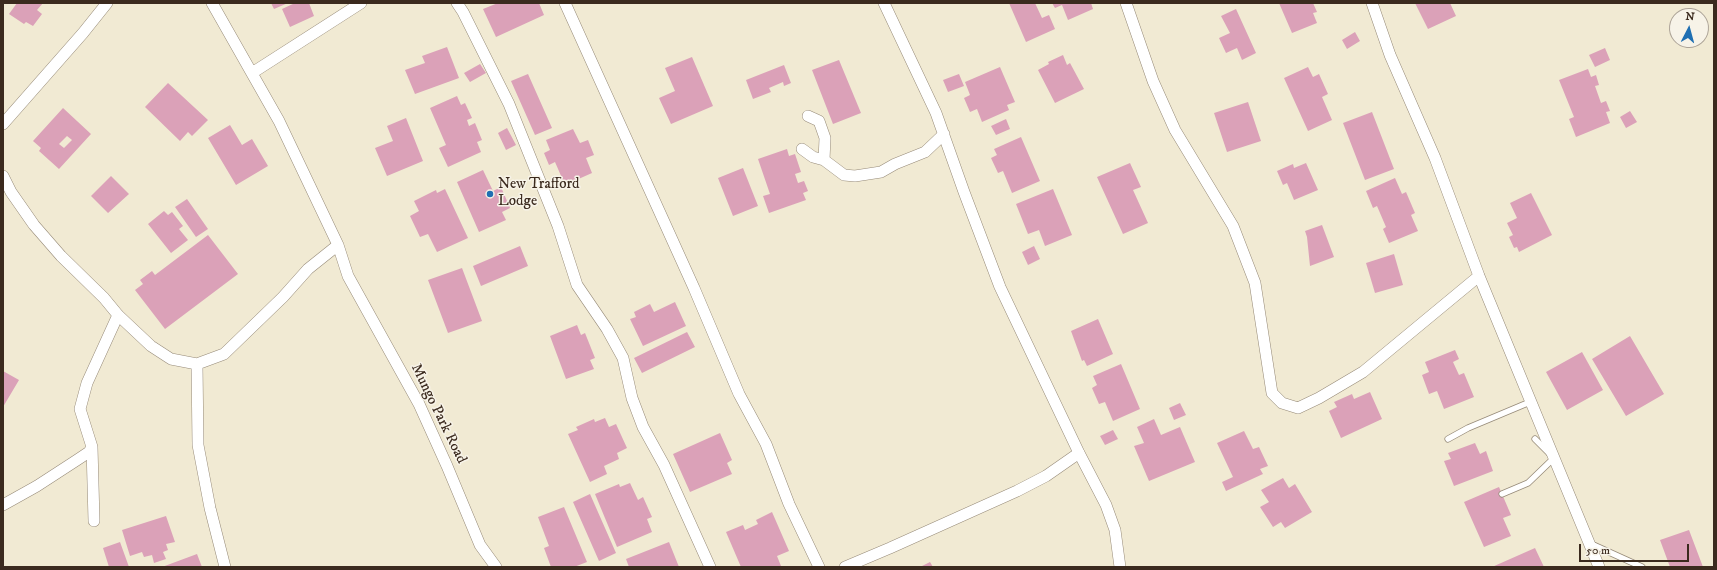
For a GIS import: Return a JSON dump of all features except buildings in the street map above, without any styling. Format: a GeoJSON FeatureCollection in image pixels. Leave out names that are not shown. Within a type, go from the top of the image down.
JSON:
{"type":"FeatureCollection","features":[{"type":"Feature","properties":{"kind":"street"},"geometry":{"type":"LineString","coordinates":[[3,124],[83,33],[107,3]]}},
{"type":"Feature","properties":{"kind":"street","name":"Mungo Park Road"},"geometry":{"type":"LineString","coordinates":[[212,3],[279,122],[338,245],[348,276],[419,404],[480,545],[496,567]]}},
{"type":"Feature","properties":{"kind":"street"},"geometry":{"type":"LineString","coordinates":[[252,73],[361,3]]}},
{"type":"Feature","properties":{"kind":"street"},"geometry":{"type":"LineString","coordinates":[[457,3],[509,104],[558,226],[577,284],[623,358],[632,398],[643,427],[664,465],[710,567]]}},
{"type":"Feature","properties":{"kind":"street"},"geometry":{"type":"LineString","coordinates":[[565,3],[694,288],[739,394],[766,444],[789,504],[819,567]]}},
{"type":"Feature","properties":{"kind":"street"},"geometry":{"type":"LineString","coordinates":[[884,3],[936,113],[1000,287],[1079,453],[1106,505],[1115,530],[1120,567]]}},
{"type":"Feature","properties":{"kind":"street"},"geometry":{"type":"LineString","coordinates":[[1126,3],[1153,81],[1175,130],[1233,226],[1255,283],[1272,393],[1282,403],[1298,408],[1319,398],[1363,372],[1479,276]]}},
{"type":"Feature","properties":{"kind":"street"},"geometry":{"type":"LineString","coordinates":[[1372,3],[1390,55],[1435,158],[1479,276],[1599,567]]}},
{"type":"Feature","properties":{"kind":"street"},"geometry":{"type":"LineString","coordinates":[[808,116],[819,121],[825,138],[824,160]]}},
{"type":"Feature","properties":{"kind":"street"},"geometry":{"type":"LineString","coordinates":[[802,149],[813,157],[824,160],[844,175],[855,176],[881,172],[895,164],[925,152],[944,134]]}},
{"type":"Feature","properties":{"kind":"street"},"geometry":{"type":"LineString","coordinates":[[3,176],[11,192],[34,225],[61,256],[104,298],[118,315],[152,346],[171,359],[197,364],[224,354],[308,269],[338,245]]}},
{"type":"Feature","properties":{"kind":"street"},"geometry":{"type":"LineString","coordinates":[[94,521],[92,447],[80,409],[87,383],[118,315]]}},
{"type":"Feature","properties":{"kind":"street"},"geometry":{"type":"LineString","coordinates":[[197,364],[198,445],[210,508],[225,567]]}},
{"type":"Feature","properties":{"kind":"street"},"geometry":{"type":"LineString","coordinates":[[3,505],[37,486],[78,460],[89,452],[92,447]]}},
{"type":"Feature","properties":{"kind":"street"},"geometry":{"type":"LineString","coordinates":[[845,567],[1016,491],[1046,476],[1079,453]]}},
{"type":"Feature","properties":{"kind":"lane"},"geometry":{"type":"LineString","coordinates":[[1448,439],[1468,428],[1530,402]]}},
{"type":"Feature","properties":{"kind":"lane"},"geometry":{"type":"LineString","coordinates":[[1502,494],[1528,482],[1554,458],[1535,439]]}},
{"type":"Feature","properties":{"kind":"lane"},"geometry":{"type":"LineString","coordinates":[[1589,543],[1642,567]]}},
{"type":"Feature","properties":{"kind":"place","name":"New Trafford Lodge"},"geometry":{"type":"Point","coordinates":[490,194]}}]}
